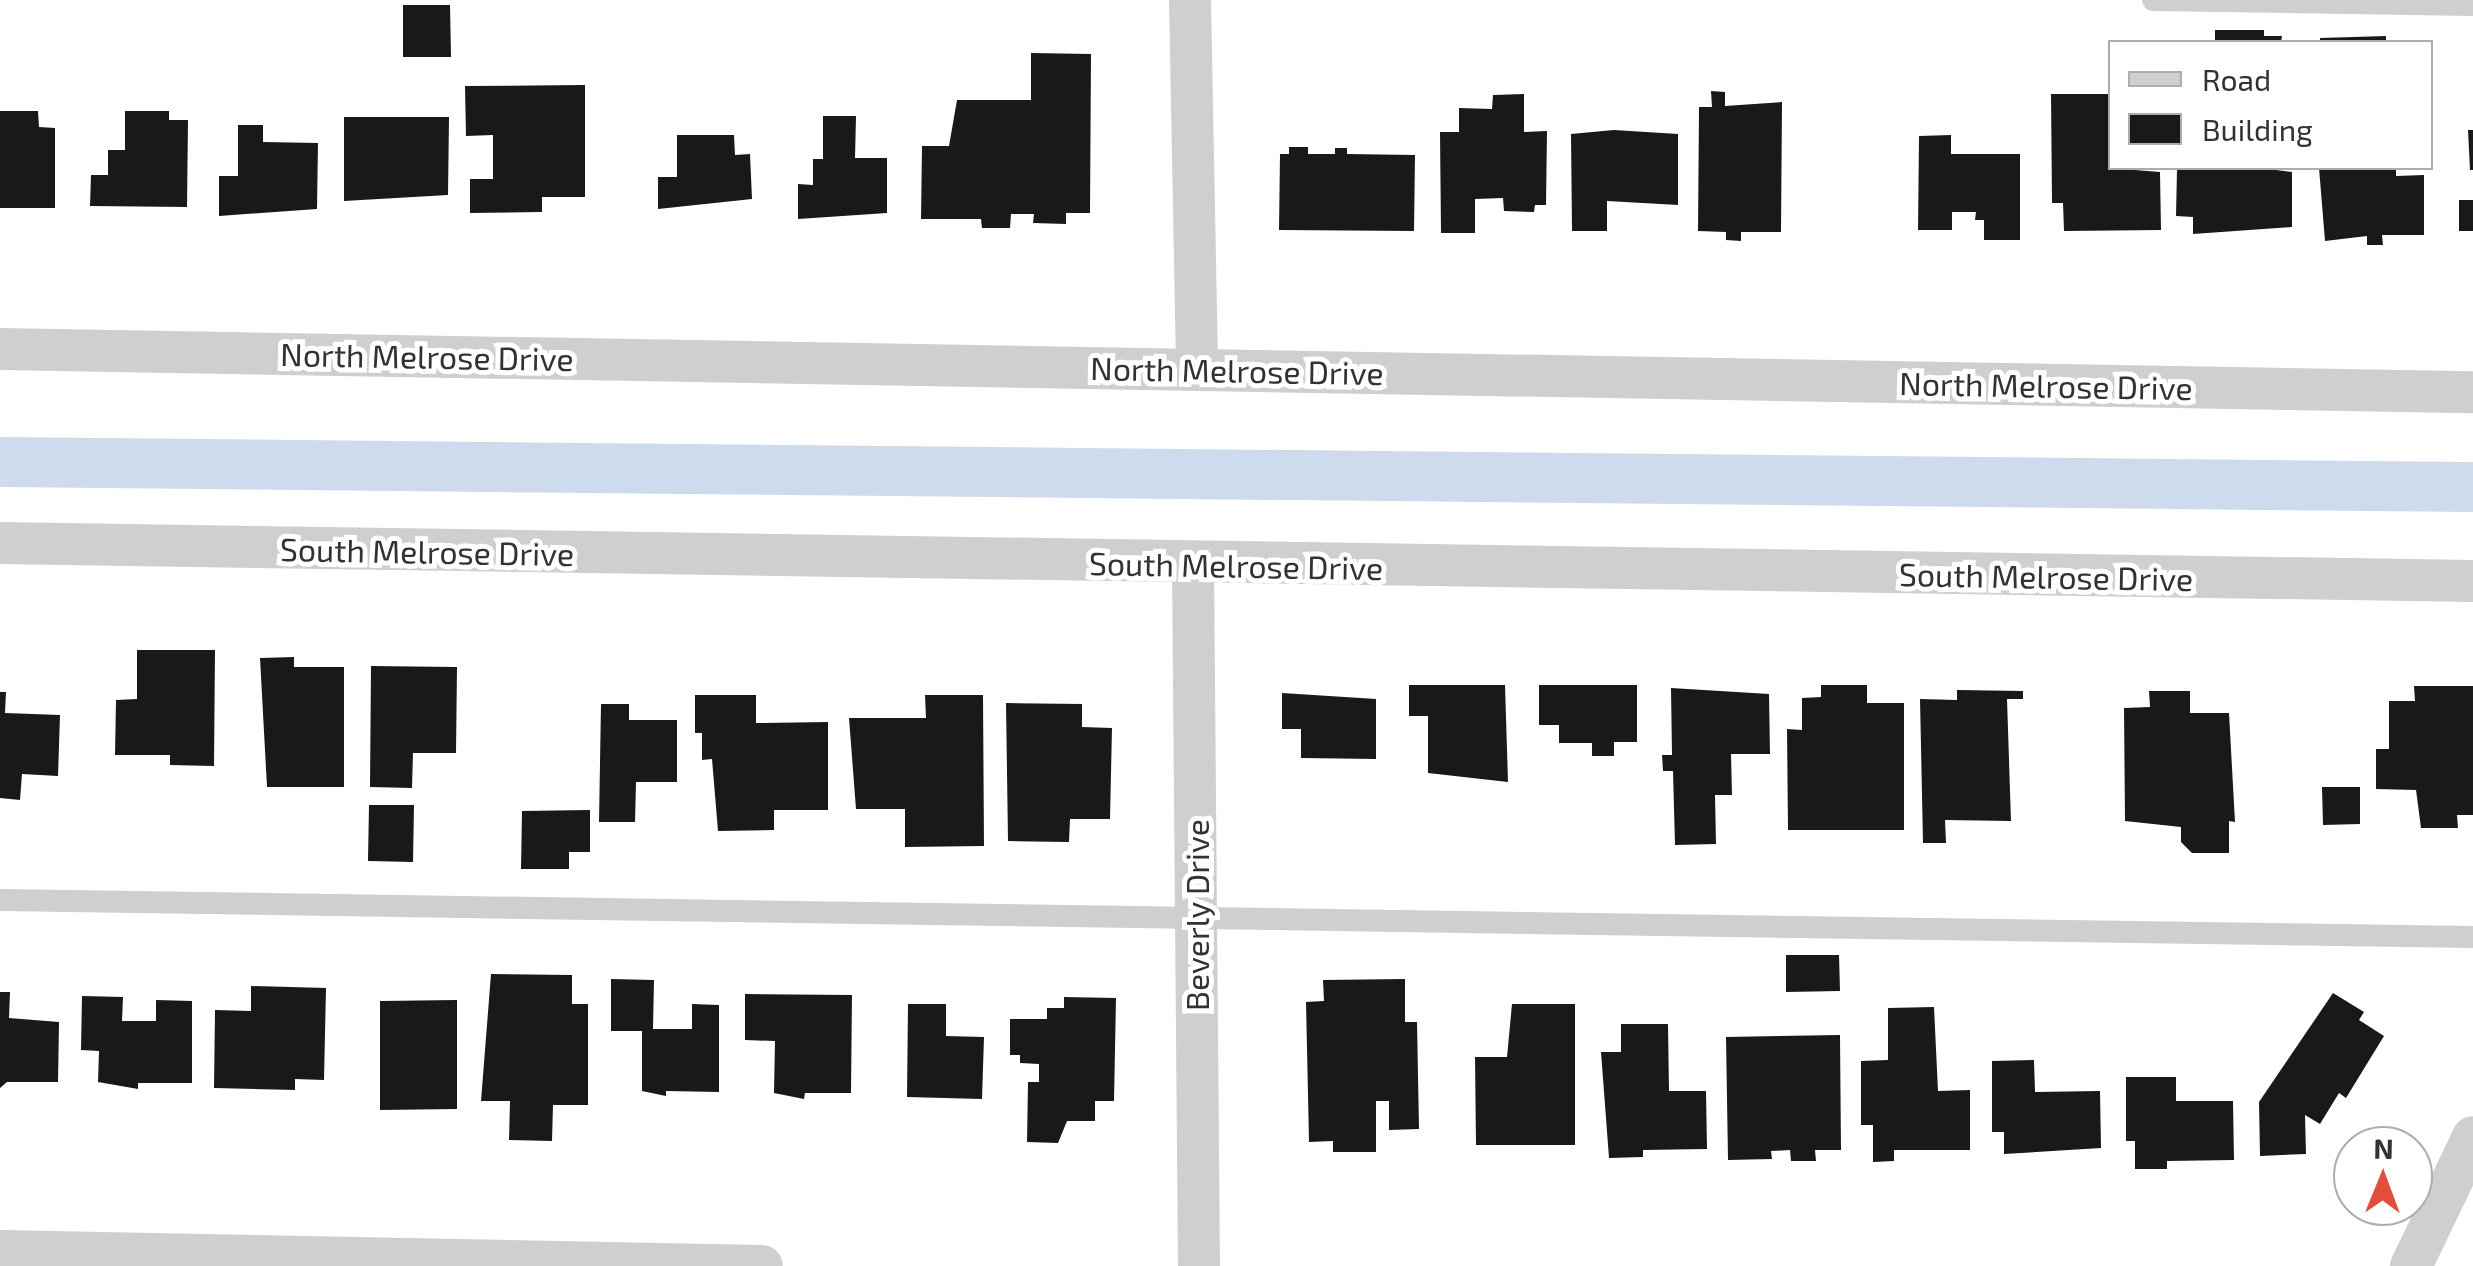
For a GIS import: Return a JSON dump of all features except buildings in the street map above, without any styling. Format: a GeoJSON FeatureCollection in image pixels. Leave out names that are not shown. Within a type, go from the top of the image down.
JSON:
{"type":"FeatureCollection","features":[{"type":"Feature","properties":{"kind":"street"},"geometry":{"type":"LineString","coordinates":[[1190,0],[1197,370]]}},
{"type":"Feature","properties":{"kind":"street","name":"North Melrose Drive"},"geometry":{"type":"LineString","coordinates":[[0,348],[2473,392]]}},
{"type":"Feature","properties":{"kind":"street","name":"South Melrose Drive"},"geometry":{"type":"LineString","coordinates":[[0,543],[1193,565],[2473,581]]}},
{"type":"Feature","properties":{"kind":"street","name":"Beverly Drive"},"geometry":{"type":"LineString","coordinates":[[1193,565],[1198,1266]]}},
{"type":"Feature","properties":{"kind":"street"},"geometry":{"type":"LineString","coordinates":[[2411,1266],[2473,1137]]}},
{"type":"Feature","properties":{"kind":"street"},"geometry":{"type":"LineString","coordinates":[[0,1250],[762,1266]]}},
{"type":"Feature","properties":{"kind":"lane"},"geometry":{"type":"LineString","coordinates":[[2152,0],[2473,6]]}},
{"type":"Feature","properties":{"kind":"lane"},"geometry":{"type":"LineString","coordinates":[[0,900],[2473,937]]}},
{"type":"Feature","properties":{"kind":"waterway"},"geometry":{"type":"LineString","coordinates":[[0,462],[2473,487]]}}]}
